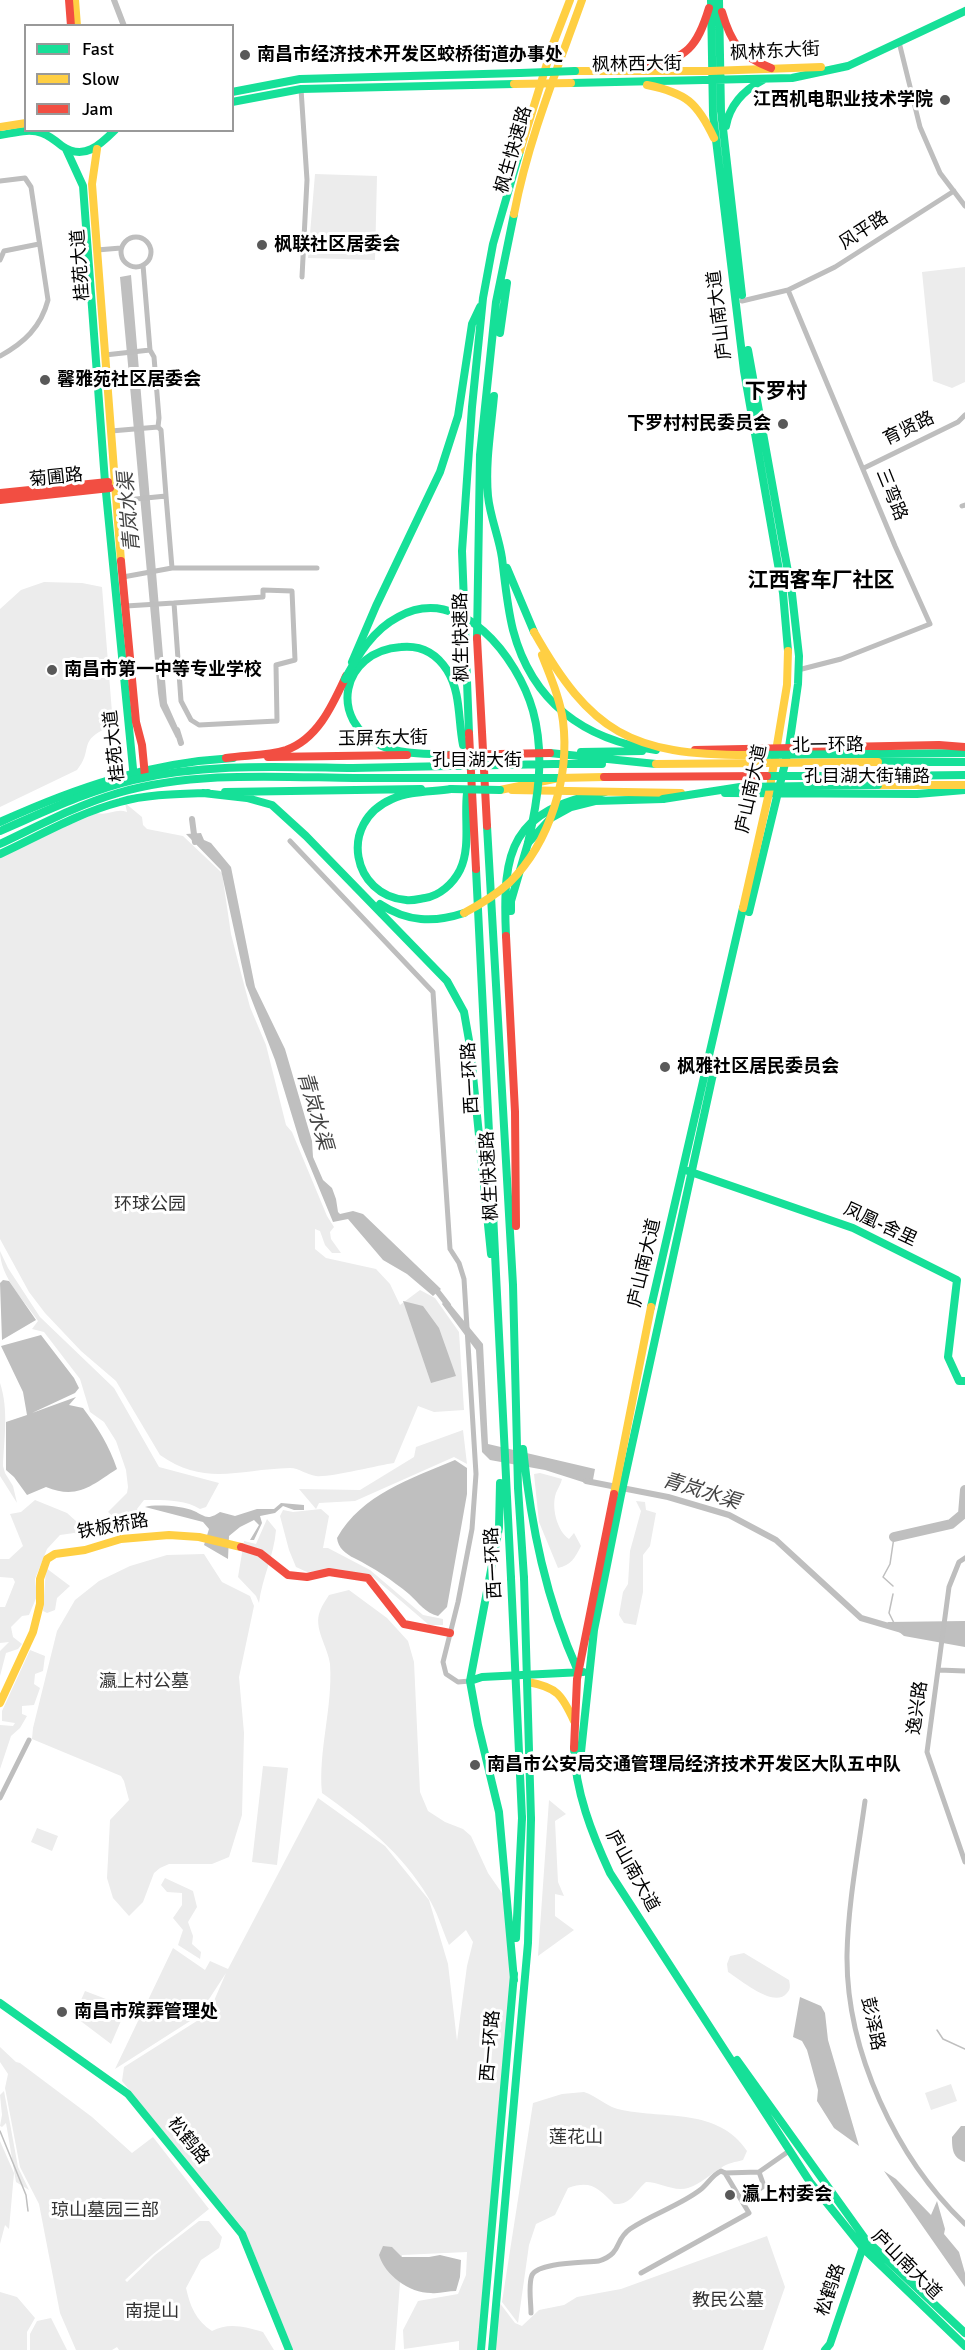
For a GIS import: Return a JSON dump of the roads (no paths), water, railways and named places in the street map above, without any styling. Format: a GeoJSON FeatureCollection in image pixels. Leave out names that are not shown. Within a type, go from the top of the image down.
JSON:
{"type":"FeatureCollection","features":[{"type":"Feature","properties":{"kind":"main road"},"geometry":{"type":"LineString","coordinates":[[69,0],[71,24]]}},
{"type":"Feature","properties":{"kind":"main road"},"geometry":{"type":"LineString","coordinates":[[75,0],[77,24]]}},
{"type":"Feature","properties":{"kind":"main road","name":"枫生快速路"},"geometry":{"type":"LineString","coordinates":[[470,774],[462,551],[472,406],[483,298],[493,244],[513,175],[553,44],[570,0]]}},
{"type":"Feature","properties":{"kind":"main road","name":"枫生快速路"},"geometry":{"type":"LineString","coordinates":[[513,1285],[477,651],[480,455],[496,302],[512,217],[536,128],[582,0]]}},
{"type":"Feature","properties":{"kind":"main road"},"geometry":{"type":"LineString","coordinates":[[715,1],[739,51],[759,63],[778,70]]}},
{"type":"Feature","properties":{"kind":"main road"},"geometry":{"type":"LineString","coordinates":[[635,71],[667,63],[690,52],[715,1]]}},
{"type":"Feature","properties":{"kind":"main road","name":"庐山南大道"},"geometry":{"type":"LineString","coordinates":[[687,1171],[778,747],[787,685],[788,632],[744,371],[720,143],[715,76],[715,1]]}},
{"type":"Feature","properties":{"kind":"main road","name":"枫林东大街"},"geometry":{"type":"LineString","coordinates":[[715,76],[813,69],[846,62],[965,7]]}},
{"type":"Feature","properties":{"kind":"main road","name":"枫林东大街"},"geometry":{"type":"LineString","coordinates":[[715,76],[792,78],[848,66],[965,11]]}},
{"type":"Feature","properties":{"kind":"main road","name":"枫林西大街"},"geometry":{"type":"LineString","coordinates":[[234,92],[300,79],[575,71],[635,71],[715,76]]}},
{"type":"Feature","properties":{"kind":"main road","name":"枫林西大街"},"geometry":{"type":"LineString","coordinates":[[234,102],[301,89],[616,82],[715,76]]}},
{"type":"Feature","properties":{"kind":"main road"},"geometry":{"type":"LineString","coordinates":[[720,143],[727,116],[737,100],[748,89],[766,79]]}},
{"type":"Feature","properties":{"kind":"main road"},"geometry":{"type":"LineString","coordinates":[[616,82],[644,84],[681,94],[692,100],[720,143]]}},
{"type":"Feature","properties":{"kind":"main road"},"geometry":{"type":"LineString","coordinates":[[0,127],[24,123]]}},
{"type":"Feature","properties":{"kind":"main road"},"geometry":{"type":"LineString","coordinates":[[0,135],[25,132]]}},
{"type":"Feature","properties":{"kind":"main road"},"geometry":{"type":"LineString","coordinates":[[38,132],[79,152],[97,149],[113,132]]}},
{"type":"Feature","properties":{"kind":"main road","name":"桂苑大道"},"geometry":{"type":"LineString","coordinates":[[54,132],[82,186],[105,485],[133,771],[138,798]]}},
{"type":"Feature","properties":{"kind":"main road"},"geometry":{"type":"LineString","coordinates":[[104,141],[109,132]]}},
{"type":"Feature","properties":{"kind":"main road","name":"庐山南大道"},"geometry":{"type":"LineString","coordinates":[[720,143],[748,352],[792,594],[797,632],[798,670],[789,747],[779,794],[687,1171],[656,1285],[622,1475],[578,1675],[574,1723],[576,1772],[592,1834],[601,1857],[810,2182],[864,2244],[965,2346]]}},
{"type":"Feature","properties":{"kind":"main road","name":"桂苑大道"},"geometry":{"type":"LineString","coordinates":[[97,149],[92,184],[116,501],[136,722],[142,745],[145,784],[138,798]]}},
{"type":"Feature","properties":{"kind":"main road"},"geometry":{"type":"LineString","coordinates":[[512,217],[488,466],[490,509],[501,554],[516,642],[531,675],[553,704],[583,727],[612,741],[659,751]]}},
{"type":"Feature","properties":{"kind":"main road"},"geometry":{"type":"LineString","coordinates":[[345,679],[376,606],[440,472],[451,442],[458,416],[472,324],[483,298]]}},
{"type":"Feature","properties":{"kind":"main road","name":"菊圃路"},"geometry":{"type":"LineString","coordinates":[[0,500],[105,485]]}},
{"type":"Feature","properties":{"kind":"main road","name":"菊圃路"},"geometry":{"type":"LineString","coordinates":[[0,493],[115,485]]}},
{"type":"Feature","properties":{"kind":"main road"},"geometry":{"type":"LineString","coordinates":[[355,886],[392,913],[407,919],[448,918],[476,908],[501,890],[525,865],[544,833],[561,774],[564,746],[563,721],[557,695],[534,632],[501,554]]}},
{"type":"Feature","properties":{"kind":"main road"},"geometry":{"type":"LineString","coordinates":[[226,758],[289,748],[318,728],[364,646],[397,618],[411,611],[428,609],[450,612],[471,621],[484,631],[498,645],[523,684],[533,709],[538,732],[540,783],[528,843],[511,901],[509,995]]}},
{"type":"Feature","properties":{"kind":"main road"},"geometry":{"type":"LineString","coordinates":[[534,632],[574,695],[596,717],[624,735],[653,746],[704,756],[878,758],[965,753]]}},
{"type":"Feature","properties":{"kind":"main road"},"geometry":{"type":"LineString","coordinates":[[450,754],[384,747],[361,733],[351,720],[346,705],[350,676],[370,654],[385,647],[416,646],[429,651],[441,661],[450,674],[458,700],[461,736],[470,774],[465,805],[465,847],[460,868],[450,884],[438,894],[419,900],[391,897],[377,890],[365,876],[357,859],[355,845],[358,830],[368,813],[391,800],[411,794],[451,789]]}},
{"type":"Feature","properties":{"kind":"main road","name":"孔目湖大街辅路"},"geometry":{"type":"LineString","coordinates":[[778,747],[939,745],[965,747]]}},
{"type":"Feature","properties":{"kind":"main road","name":"玉屏东大街"},"geometry":{"type":"LineString","coordinates":[[0,822],[61,794],[133,771],[199,760],[778,747]]}},
{"type":"Feature","properties":{"kind":"main road"},"geometry":{"type":"LineString","coordinates":[[550,753],[656,764]]}},
{"type":"Feature","properties":{"kind":"main road","name":"北一环路"},"geometry":{"type":"LineString","coordinates":[[656,764],[878,758],[965,762]]}},
{"type":"Feature","properties":{"kind":"main road","name":"孔目湖大街"},"geometry":{"type":"LineString","coordinates":[[0,831],[102,789],[134,780],[199,769],[656,764]]}},
{"type":"Feature","properties":{"kind":"main road","name":"西一环路"},"geometry":{"type":"LineString","coordinates":[[470,774],[500,1311],[511,1578],[526,1819],[481,2350]]}},
{"type":"Feature","properties":{"kind":"main road","name":"孔目湖大街"},"geometry":{"type":"LineString","coordinates":[[0,844],[76,809],[136,789],[200,780],[604,777],[878,781],[965,775]]}},
{"type":"Feature","properties":{"kind":"main road"},"geometry":{"type":"LineString","coordinates":[[500,790],[560,778]]}},
{"type":"Feature","properties":{"kind":"main road"},"geometry":{"type":"LineString","coordinates":[[528,843],[551,818],[571,807],[595,801],[663,799],[740,787],[878,781],[965,784]]}},
{"type":"Feature","properties":{"kind":"main road"},"geometry":{"type":"LineString","coordinates":[[0,854],[81,816],[138,798],[266,790],[451,789],[768,794]]}},
{"type":"Feature","properties":{"kind":"main road","name":"孔目湖大街辅路"},"geometry":{"type":"LineString","coordinates":[[768,794],[917,794],[965,790]]}},
{"type":"Feature","properties":{"kind":"main road"},"geometry":{"type":"LineString","coordinates":[[514,1311],[515,1112],[504,891],[508,861],[517,837],[543,813],[564,802],[605,792]]}},
{"type":"Feature","properties":{"kind":"main road"},"geometry":{"type":"LineString","coordinates":[[203,793],[247,798],[272,805],[306,836],[447,981],[464,1012],[470,1046],[487,1228],[500,1311]]}},
{"type":"Feature","properties":{"kind":"main road","name":"凤凰-舍里"},"geometry":{"type":"LineString","coordinates":[[687,1171],[853,1228],[957,1280],[948,1357],[959,1381],[965,1381]]}},
{"type":"Feature","properties":{"kind":"main road","name":"西一环路"},"geometry":{"type":"LineString","coordinates":[[492,2350],[528,1943],[524,1578],[518,1488],[513,1285]]}},
{"type":"Feature","properties":{"kind":"main road"},"geometry":{"type":"LineString","coordinates":[[515,1365],[527,1491],[536,1540],[553,1609],[564,1642],[578,1675],[588,1687]]}},
{"type":"Feature","properties":{"kind":"main road"},"geometry":{"type":"LineString","coordinates":[[501,1369],[499,1528],[470,1682],[499,1812],[513,1980]]}},
{"type":"Feature","properties":{"kind":"main road","name":"庐山南大道"},"geometry":{"type":"LineString","coordinates":[[617,1497],[594,1630],[582,1752],[584,1782],[599,1836],[608,1857],[732,2052],[864,2244],[965,2333]]}},
{"type":"Feature","properties":{"kind":"main road","name":"铁板桥路"},"geometry":{"type":"LineString","coordinates":[[0,1703],[33,1632],[40,1604],[40,1580],[47,1559],[55,1554],[85,1550],[121,1539],[169,1535],[199,1537],[260,1553],[288,1575],[307,1577],[329,1572],[368,1578],[404,1624],[450,1633]]}},
{"type":"Feature","properties":{"kind":"main road"},"geometry":{"type":"LineString","coordinates":[[528,1682],[590,1673]]}},
{"type":"Feature","properties":{"kind":"main road"},"geometry":{"type":"LineString","coordinates":[[470,1682],[482,1677],[578,1675]]}},
{"type":"Feature","properties":{"kind":"main road"},"geometry":{"type":"LineString","coordinates":[[470,1682],[528,1682],[549,1685],[564,1702],[574,1723]]}},
{"type":"Feature","properties":{"kind":"main road","name":"松鹤路"},"geometry":{"type":"LineString","coordinates":[[0,2003],[128,2094],[242,2234],[290,2350]]}},
{"type":"Feature","properties":{"kind":"main road","name":"松鹤路"},"geometry":{"type":"LineString","coordinates":[[828,2347],[864,2244]]}},
{"type":"Feature","properties":{"kind":"street"},"geometry":{"type":"LineString","coordinates":[[899,42],[920,127],[940,173],[965,207]]}},
{"type":"Feature","properties":{"kind":"street"},"geometry":{"type":"LineString","coordinates":[[301,89],[308,180],[302,277]]}},
{"type":"Feature","properties":{"kind":"street"},"geometry":{"type":"LineString","coordinates":[[0,181],[25,178],[31,187],[48,300],[44,315],[32,334],[0,356]]}},
{"type":"Feature","properties":{"kind":"street","name":"风平路"},"geometry":{"type":"LineString","coordinates":[[788,290],[835,267],[954,191]]}},
{"type":"Feature","properties":{"kind":"street"},"geometry":{"type":"LineString","coordinates":[[97,250],[120,248],[130,237],[145,240],[150,248],[151,253],[143,265],[147,351]]}},
{"type":"Feature","properties":{"kind":"street"},"geometry":{"type":"LineString","coordinates":[[0,260],[4,251],[39,244]]}},
{"type":"Feature","properties":{"kind":"street"},"geometry":{"type":"LineString","coordinates":[[120,248],[124,262],[133,267],[143,265]]}},
{"type":"Feature","properties":{"kind":"street"},"geometry":{"type":"LineString","coordinates":[[742,301],[788,290]]}},
{"type":"Feature","properties":{"kind":"street","name":"三弯路"},"geometry":{"type":"LineString","coordinates":[[788,290],[930,624],[841,659],[798,670]]}},
{"type":"Feature","properties":{"kind":"street"},"geometry":{"type":"LineString","coordinates":[[105,355],[147,351],[154,357],[159,418],[155,427]]}},
{"type":"Feature","properties":{"kind":"street","name":"育贤路"},"geometry":{"type":"LineString","coordinates":[[864,468],[958,422],[965,415]]}},
{"type":"Feature","properties":{"kind":"street"},"geometry":{"type":"LineString","coordinates":[[111,431],[155,427],[161,430],[172,568]]}},
{"type":"Feature","properties":{"kind":"street"},"geometry":{"type":"LineString","coordinates":[[116,501],[166,496]]}},
{"type":"Feature","properties":{"kind":"street"},"geometry":{"type":"LineString","coordinates":[[123,577],[172,568],[317,568]]}},
{"type":"Feature","properties":{"kind":"street"},"geometry":{"type":"LineString","coordinates":[[126,606],[263,597],[263,590],[292,591],[295,660],[276,665],[277,721],[199,725],[191,720],[181,701],[174,603]]}},
{"type":"Feature","properties":{"kind":"street"},"geometry":{"type":"LineString","coordinates":[[290,841],[433,992],[450,1249],[459,1263],[464,1279],[476,1474],[472,1529],[458,1602],[443,1662],[446,1674],[458,1682],[470,1682]]}},
{"type":"Feature","properties":{"kind":"street","name":"逸兴路"},"geometry":{"type":"LineString","coordinates":[[965,1558],[959,1562],[949,1587],[927,1752],[965,1862]]}},
{"type":"Feature","properties":{"kind":"street"},"geometry":{"type":"LineString","coordinates":[[939,1670],[965,1671]]}},
{"type":"Feature","properties":{"kind":"street"},"geometry":{"type":"LineString","coordinates":[[0,1798],[29,1740]]}},
{"type":"Feature","properties":{"kind":"street","name":"彭泽路"},"geometry":{"type":"LineString","coordinates":[[865,1801],[849,1916],[847,1958],[854,2019],[865,2065],[886,2115],[919,2171],[965,2224]]}},
{"type":"Feature","properties":{"kind":"street"},"geometry":{"type":"LineString","coordinates":[[531,2313],[531,2277],[535,2271],[543,2266],[599,2261],[613,2256],[628,2230],[700,2190],[721,2171],[725,2173],[759,2172],[789,2151]]}},
{"type":"Feature","properties":{"kind":"street"},"geometry":{"type":"LineString","coordinates":[[742,2201],[764,2186],[759,2172]]}},
{"type":"Feature","properties":{"kind":"street"},"geometry":{"type":"LineString","coordinates":[[641,2273],[749,2213],[725,2173]]}},
{"type":"Feature","properties":{"kind":"waterway","name":"青岚水渠"},"geometry":{"type":"LineString","coordinates":[[114,0],[123,24]]}},
{"type":"Feature","properties":{"kind":"waterway","name":"青岚水渠"},"geometry":{"type":"LineString","coordinates":[[177,730],[181,743]]}},
{"type":"Feature","properties":{"kind":"waterway","name":"青岚水渠"},"geometry":{"type":"LineString","coordinates":[[192,819],[195,842]]}},
{"type":"Feature","properties":{"kind":"waterway","name":"青岚水渠"},"geometry":{"type":"LineString","coordinates":[[434,1287],[448,1305]]}},
{"type":"Feature","properties":{"kind":"waterway","name":"青岚水渠"},"geometry":{"type":"LineString","coordinates":[[586,1481],[668,1497],[729,1515],[776,1540],[861,1618],[902,1630]]}},
{"type":"Feature","properties":{"kind":"waterway"},"geometry":{"type":"LineString","coordinates":[[894,1537],[951,1524],[963,1514],[965,1490]]}},
{"type":"Feature","properties":{"kind":"waterway"},"geometry":{"type":"LineString","coordinates":[[893,1586],[883,1577],[890,1564],[894,1537]]}},
{"type":"Feature","properties":{"kind":"waterway"},"geometry":{"type":"LineString","coordinates":[[893,1594],[889,1613],[894,1623]]}},
{"type":"Feature","properties":{"kind":"waterway"},"geometry":{"type":"LineString","coordinates":[[937,2030],[943,2039],[965,2049]]}},
{"type":"Feature","properties":{"kind":"waterway"},"geometry":{"type":"LineString","coordinates":[[0,2131],[26,2195],[28,2211]]}},
{"type":"Feature","properties":{"kind":"place","name":"南昌市经济技术开发区蛟桥街道办事处"},"geometry":{"type":"Point","coordinates":[245,55]}},
{"type":"Feature","properties":{"kind":"place","name":"江西机电职业技术学院"},"geometry":{"type":"Point","coordinates":[945,100]}},
{"type":"Feature","properties":{"kind":"place","name":"枫联社区居委会"},"geometry":{"type":"Point","coordinates":[262,245]}},
{"type":"Feature","properties":{"kind":"place","name":"馨雅苑社区居委会"},"geometry":{"type":"Point","coordinates":[45,380]}},
{"type":"Feature","properties":{"kind":"place","name":"下罗村村民委员会"},"geometry":{"type":"Point","coordinates":[783,424]}},
{"type":"Feature","properties":{"kind":"place","name":"南昌市第一中等专业学校"},"geometry":{"type":"Point","coordinates":[52,670]}},
{"type":"Feature","properties":{"kind":"place","name":"枫雅社区居民委员会"},"geometry":{"type":"Point","coordinates":[665,1067]}},
{"type":"Feature","properties":{"kind":"place","name":"南昌市公安局交通管理局经济技术开发区大队五中队"},"geometry":{"type":"Point","coordinates":[475,1765]}},
{"type":"Feature","properties":{"kind":"place","name":"南昌市殡葬管理处"},"geometry":{"type":"Point","coordinates":[62,2012]}},
{"type":"Feature","properties":{"kind":"place","name":"瀛上村委会"},"geometry":{"type":"Point","coordinates":[730,2195]}},
{"type":"Feature","properties":{"kind":"district","name":"下罗村"},"geometry":{"type":"Point","coordinates":[776,392]}},
{"type":"Feature","properties":{"kind":"district","name":"江西客车厂社区"},"geometry":{"type":"Point","coordinates":[821,581]}},
{"type":"Feature","properties":{"kind":"park label","name":"环球公园"},"geometry":{"type":"Point","coordinates":[150,1205]}},
{"type":"Feature","properties":{"kind":"park label","name":"瀛上村公墓"},"geometry":{"type":"Point","coordinates":[144,1682]}},
{"type":"Feature","properties":{"kind":"park label","name":"莲花山"},"geometry":{"type":"Point","coordinates":[576,2138]}},
{"type":"Feature","properties":{"kind":"park label","name":"琼山墓园三部"},"geometry":{"type":"Point","coordinates":[105,2211]}},
{"type":"Feature","properties":{"kind":"park label","name":"教民公墓"},"geometry":{"type":"Point","coordinates":[728,2301]}},
{"type":"Feature","properties":{"kind":"park label","name":"南提山"},"geometry":{"type":"Point","coordinates":[152,2312]}}]}
